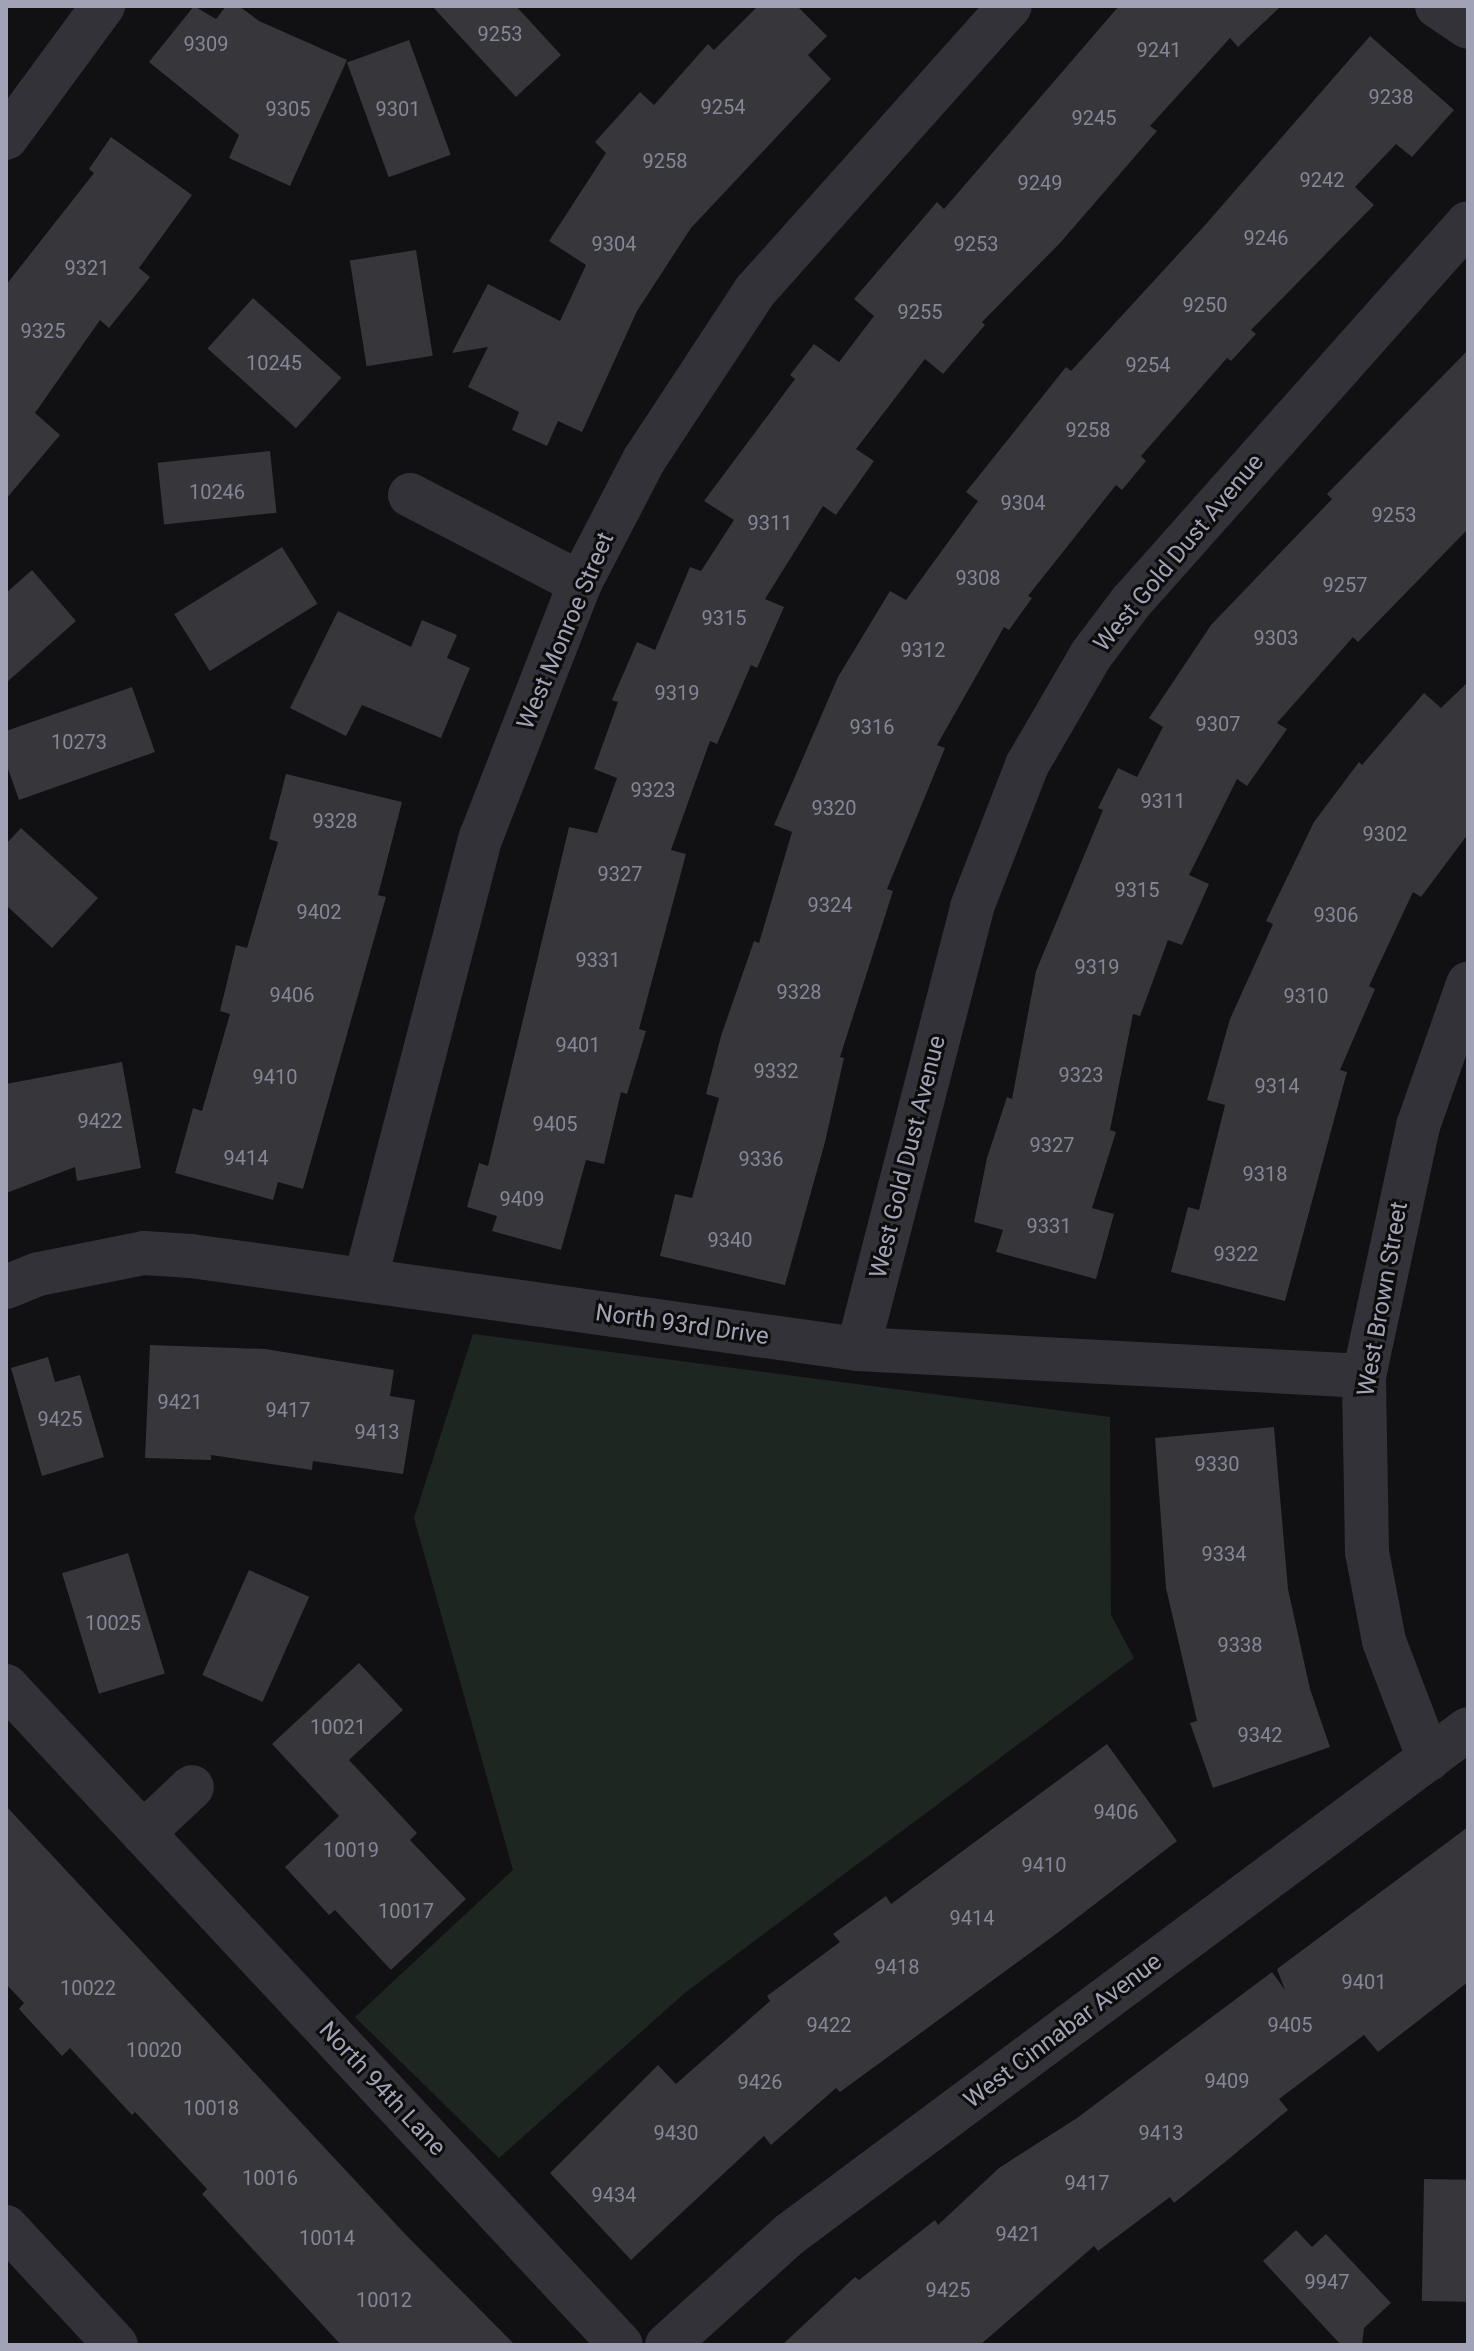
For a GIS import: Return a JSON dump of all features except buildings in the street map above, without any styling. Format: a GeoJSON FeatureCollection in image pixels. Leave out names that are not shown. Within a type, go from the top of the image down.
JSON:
{"type":"FeatureCollection","features":[{"type":"Feature","properties":{"kind":"street"},"geometry":{"type":"LineString","coordinates":[[6,138],[103,6]]}},
{"type":"Feature","properties":{"kind":"street","name":"West Monroe Street"},"geometry":{"type":"LineString","coordinates":[[366,1277],[481,837],[580,583],[644,460],[755,291],[1010,6]]}},
{"type":"Feature","properties":{"kind":"street"},"geometry":{"type":"LineString","coordinates":[[1437,6],[1468,27]]}},
{"type":"Feature","properties":{"kind":"street","name":"West Gold Dust Avenue"},"geometry":{"type":"LineString","coordinates":[[858,1349],[972,907],[1027,765],[1091,655],[1131,602],[1468,223]]}},
{"type":"Feature","properties":{"kind":"street"},"geometry":{"type":"LineString","coordinates":[[410,495],[580,583]]}},
{"type":"Feature","properties":{"kind":"street","name":"West Brown Street"},"geometry":{"type":"LineString","coordinates":[[1429,1759],[1395,1678],[1374,1595],[1363,1483],[1364,1376],[1418,1126],[1468,984]]}},
{"type":"Feature","properties":{"kind":"street","name":"North 93rd Drive"},"geometry":{"type":"LineString","coordinates":[[6,1287],[39,1274],[144,1253],[366,1277],[858,1349],[1364,1376]]}},
{"type":"Feature","properties":{"kind":"street","name":"North 94th Lane"},"geometry":{"type":"LineString","coordinates":[[6,1686],[621,2345]]}},
{"type":"Feature","properties":{"kind":"street","name":"West Cinnabar Avenue"},"geometry":{"type":"LineString","coordinates":[[667,2345],[790,2234],[1468,1729]]}},
{"type":"Feature","properties":{"kind":"street"},"geometry":{"type":"LineString","coordinates":[[143,1833],[192,1787]]}},
{"type":"Feature","properties":{"kind":"street"},"geometry":{"type":"LineString","coordinates":[[6,2227],[116,2345]]}},
{"type":"Feature","properties":{"kind":"shaded area"},"geometry":{"type":"Polygon","coordinates":[[[473,1334],[1110,1417],[1111,1615],[1134,1658],[686,1992],[499,2158],[355,2017],[513,1870],[414,1518],[473,1334]]]}}]}
